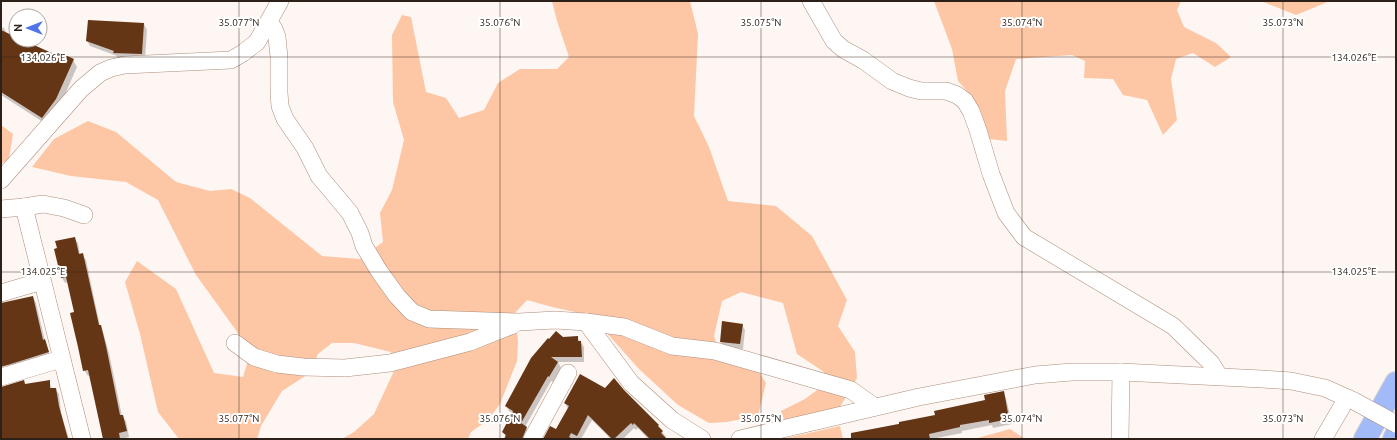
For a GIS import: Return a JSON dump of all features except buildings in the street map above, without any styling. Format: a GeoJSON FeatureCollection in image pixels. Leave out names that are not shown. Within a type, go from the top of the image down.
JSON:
{"type":"FeatureCollection","features":[{"type":"Feature","properties":{"kind":"highway"},"geometry":{"type":"LineString","coordinates":[[1365,439],[1396,383]]}},
{"type":"Feature","properties":{"kind":"highway"},"geometry":{"type":"LineString","coordinates":[[1394,439],[1396,435]]}},
{"type":"Feature","properties":{"kind":"street"},"geometry":{"type":"LineString","coordinates":[[1,180],[81,89],[100,73],[111,68],[125,65],[231,60],[257,42],[280,1]]}},
{"type":"Feature","properties":{"kind":"street"},"geometry":{"type":"LineString","coordinates":[[811,1],[834,41],[843,49],[863,60],[892,81],[921,91],[946,91],[965,101],[974,117],[991,174],[1006,213],[1024,237],[1173,326],[1211,363],[1219,376]]}},
{"type":"Feature","properties":{"kind":"street"},"geometry":{"type":"LineString","coordinates":[[269,22],[277,37],[279,99],[285,119],[307,152],[319,176],[350,214],[360,233],[364,246],[379,271],[397,296],[412,312],[429,319],[519,322],[555,320],[624,327],[672,346],[715,351],[851,390],[875,408]]}},
{"type":"Feature","properties":{"kind":"street"},"geometry":{"type":"LineString","coordinates":[[1,209],[24,208],[43,204],[64,208],[84,215]]}},
{"type":"Feature","properties":{"kind":"street"},"geometry":{"type":"LineString","coordinates":[[24,208],[80,439]]}},
{"type":"Feature","properties":{"kind":"street"},"geometry":{"type":"LineString","coordinates":[[1,293],[42,281]]}},
{"type":"Feature","properties":{"kind":"street"},"geometry":{"type":"LineString","coordinates":[[235,343],[254,357],[277,364],[303,367],[345,368],[390,363],[470,342],[519,322]]}},
{"type":"Feature","properties":{"kind":"street"},"geometry":{"type":"LineString","coordinates":[[586,322],[631,383],[672,420],[702,439]]}},
{"type":"Feature","properties":{"kind":"street"},"geometry":{"type":"LineString","coordinates":[[1,377],[61,359]]}},
{"type":"Feature","properties":{"kind":"street"},"geometry":{"type":"LineString","coordinates":[[740,439],[920,397],[1035,376],[1072,372],[1122,372],[1291,381],[1325,388],[1396,424]]}},
{"type":"Feature","properties":{"kind":"street"},"geometry":{"type":"LineString","coordinates":[[1120,439],[1122,372]]}},
{"type":"Feature","properties":{"kind":"street"},"geometry":{"type":"LineString","coordinates":[[532,439],[568,373]]}},
{"type":"Feature","properties":{"kind":"street"},"geometry":{"type":"LineString","coordinates":[[1323,439],[1351,400]]}},
{"type":"Feature","properties":{"kind":"shaded area"},"geometry":{"type":"Polygon","coordinates":[[[552,1],[690,1],[698,34],[694,116],[709,147],[728,201],[776,206],[812,236],[847,300],[838,326],[855,352],[857,378],[840,407],[785,422],[781,411],[805,399],[820,388],[824,372],[797,354],[783,303],[741,292],[722,301],[714,336],[722,358],[759,372],[766,383],[758,416],[727,422],[709,423],[678,405],[639,369],[604,330],[584,314],[527,300],[515,313],[518,341],[517,361],[500,404],[488,420],[471,432],[468,439],[342,439],[354,432],[374,414],[394,371],[391,352],[354,343],[332,343],[318,354],[310,373],[282,391],[261,426],[257,439],[179,439],[158,412],[140,334],[125,282],[137,261],[176,289],[214,373],[243,377],[251,351],[196,275],[158,200],[126,182],[71,176],[32,167],[54,139],[88,121],[116,132],[176,182],[210,191],[231,189],[250,198],[322,256],[360,259],[383,242],[380,213],[392,190],[404,140],[393,102],[392,35],[402,15],[411,17],[426,92],[446,98],[459,118],[484,110],[498,83],[520,69],[557,69],[569,57],[552,1]]]}},
{"type":"Feature","properties":{"kind":"shaded area"},"geometry":{"type":"Polygon","coordinates":[[[934,1],[1181,1],[1177,10],[1184,27],[1216,43],[1231,57],[1215,67],[1193,53],[1176,59],[1171,79],[1177,120],[1163,135],[1147,100],[1123,95],[1113,79],[1084,78],[1085,61],[1072,55],[1016,59],[1005,91],[1007,141],[989,139],[975,100],[958,81],[952,49],[934,1]]]}},
{"type":"Feature","properties":{"kind":"shaded area"},"geometry":{"type":"Polygon","coordinates":[[[1261,1],[1330,1],[1296,15],[1261,1]]]}},
{"type":"Feature","properties":{"kind":"shaded area"},"geometry":{"type":"Polygon","coordinates":[[[1,125],[13,134],[9,159],[1,164],[1,125]]]}},
{"type":"Feature","properties":{"kind":"shaded area"},"geometry":{"type":"Polygon","coordinates":[[[840,426],[843,439],[782,439],[840,426]]]}},
{"type":"Feature","properties":{"kind":"shaded area"},"geometry":{"type":"Polygon","coordinates":[[[1010,429],[1025,439],[974,439],[1010,429]]]}}]}
